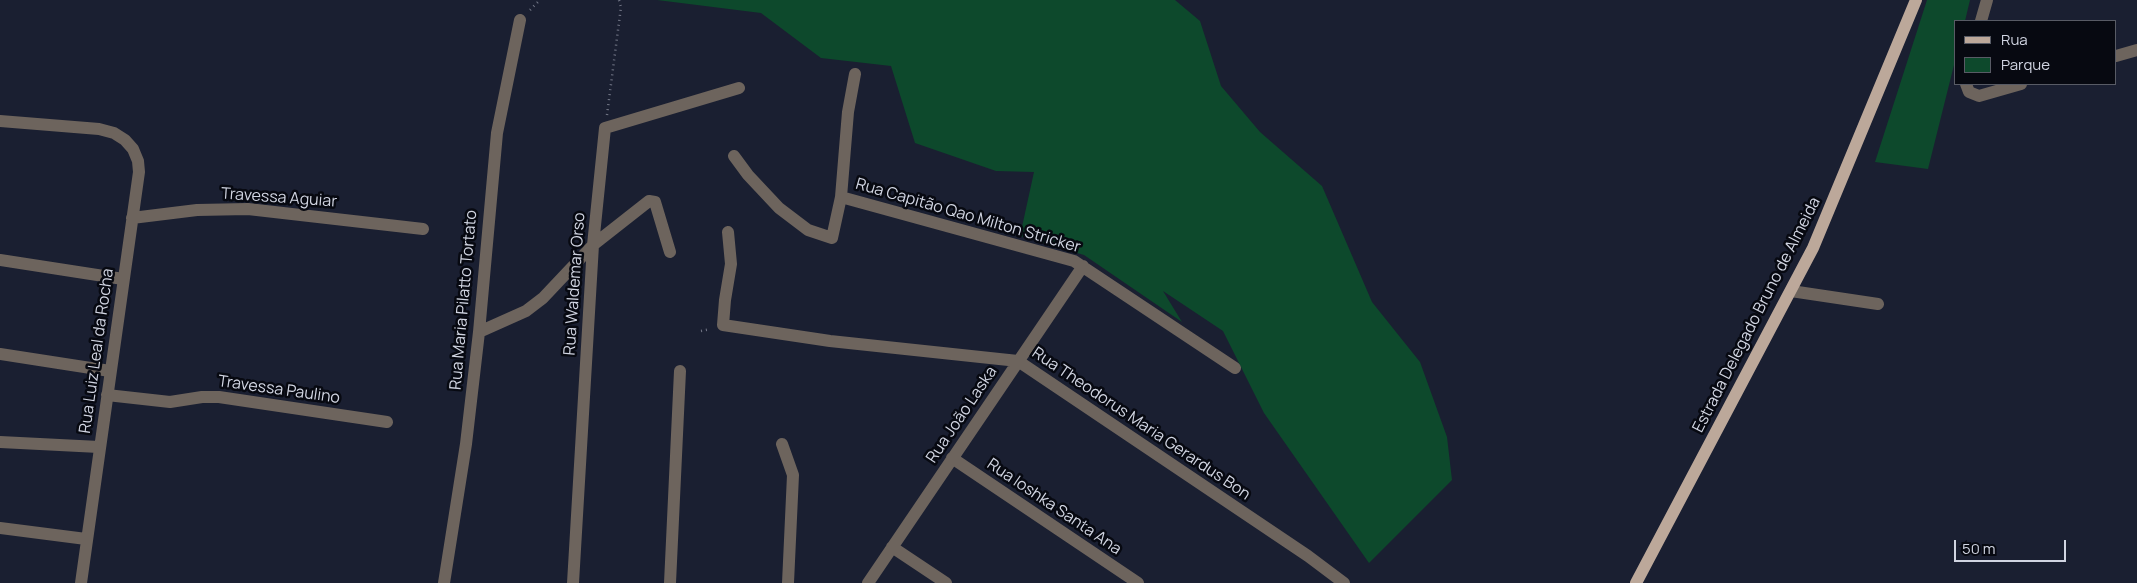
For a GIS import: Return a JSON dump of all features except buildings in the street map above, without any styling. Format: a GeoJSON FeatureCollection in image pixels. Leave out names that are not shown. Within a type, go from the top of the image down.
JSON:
{"type":"FeatureCollection","features":[{"type":"Feature","properties":{"kind":"main road","name":"Estrada Delegado Bruno de Almeida"},"geometry":{"type":"LineString","coordinates":[[1636,583],[1791,291],[1829,210],[1916,0]]}},
{"type":"Feature","properties":{"kind":"street"},"geometry":{"type":"LineString","coordinates":[[1982,20],[1986,0]]}},
{"type":"Feature","properties":{"kind":"street","name":"Rua Maria Pilatto Tortato"},"geometry":{"type":"LineString","coordinates":[[444,583],[462,470],[479,332],[494,157],[505,90],[520,20]]}},
{"type":"Feature","properties":{"kind":"street"},"geometry":{"type":"LineString","coordinates":[[2117,56],[2137,50]]}},
{"type":"Feature","properties":{"kind":"street"},"geometry":{"type":"LineString","coordinates":[[734,156],[748,175],[779,208],[802,226],[820,235],[832,238],[841,197],[848,112],[855,74]]}},
{"type":"Feature","properties":{"kind":"street"},"geometry":{"type":"LineString","coordinates":[[1966,85],[1969,92],[1979,96],[2018,85]]}},
{"type":"Feature","properties":{"kind":"street"},"geometry":{"type":"LineString","coordinates":[[605,128],[739,88]]}},
{"type":"Feature","properties":{"kind":"street","name":"Rua Luiz Leal da Rocha"},"geometry":{"type":"LineString","coordinates":[[0,121],[99,128],[114,133],[133,149],[138,161],[139,172],[81,583]]}},
{"type":"Feature","properties":{"kind":"street","name":"Rua Waldemar Orso"},"geometry":{"type":"LineString","coordinates":[[573,583],[593,245],[605,128]]}},
{"type":"Feature","properties":{"kind":"street","name":"Rua Capitão Qao Milton Stricker"},"geometry":{"type":"LineString","coordinates":[[841,197],[1066,258],[1084,266],[1235,368]]}},
{"type":"Feature","properties":{"kind":"street"},"geometry":{"type":"LineString","coordinates":[[479,332],[526,311],[542,298],[593,245],[649,200],[655,202],[670,252]]}},
{"type":"Feature","properties":{"kind":"street","name":"Travessa Aguiar"},"geometry":{"type":"LineString","coordinates":[[132,218],[197,210],[248,209],[423,229]]}},
{"type":"Feature","properties":{"kind":"street","name":"Rua Theodorus Maria Gerardus Bon"},"geometry":{"type":"LineString","coordinates":[[728,232],[731,264],[723,324],[830,341],[1018,361],[1308,556],[1344,583]]}},
{"type":"Feature","properties":{"kind":"street"},"geometry":{"type":"LineString","coordinates":[[0,260],[123,279]]}},
{"type":"Feature","properties":{"kind":"street","name":"Rua João Laska"},"geometry":{"type":"LineString","coordinates":[[868,583],[1084,266]]}},
{"type":"Feature","properties":{"kind":"street"},"geometry":{"type":"LineString","coordinates":[[1791,291],[1878,304]]}},
{"type":"Feature","properties":{"kind":"street"},"geometry":{"type":"LineString","coordinates":[[0,354],[110,371]]}},
{"type":"Feature","properties":{"kind":"street"},"geometry":{"type":"LineString","coordinates":[[670,583],[680,371]]}},
{"type":"Feature","properties":{"kind":"street","name":"Travessa Paulino"},"geometry":{"type":"LineString","coordinates":[[107,395],[170,402],[202,396],[219,397],[388,422]]}},
{"type":"Feature","properties":{"kind":"street"},"geometry":{"type":"LineString","coordinates":[[0,442],[99,447]]}},
{"type":"Feature","properties":{"kind":"street"},"geometry":{"type":"LineString","coordinates":[[782,444],[793,476],[788,583]]}},
{"type":"Feature","properties":{"kind":"street","name":"Rua Ioshka Santa Ana"},"geometry":{"type":"LineString","coordinates":[[952,458],[1138,583]]}},
{"type":"Feature","properties":{"kind":"street"},"geometry":{"type":"LineString","coordinates":[[0,528],[86,539]]}},
{"type":"Feature","properties":{"kind":"street"},"geometry":{"type":"LineString","coordinates":[[892,547],[946,583]]}},
{"type":"Feature","properties":{"kind":"path"},"geometry":{"type":"LineString","coordinates":[[605,128],[621,7],[619,0]]}},
{"type":"Feature","properties":{"kind":"green space"},"geometry":{"type":"Polygon","coordinates":[[[657,0],[1175,0],[1200,21],[1221,86],[1260,132],[1322,186],[1372,302],[1420,362],[1447,437],[1452,480],[1369,563],[1264,413],[1223,331],[1163,291],[1182,322],[1084,255],[1020,236],[1034,172],[996,171],[915,143],[891,66],[821,58],[761,13],[657,0]]]}},
{"type":"Feature","properties":{"kind":"green space"},"geometry":{"type":"Polygon","coordinates":[[[1927,0],[1970,0],[1965,20],[1954,20],[1954,65],[1928,169],[1875,162],[1927,0]]]}}]}
